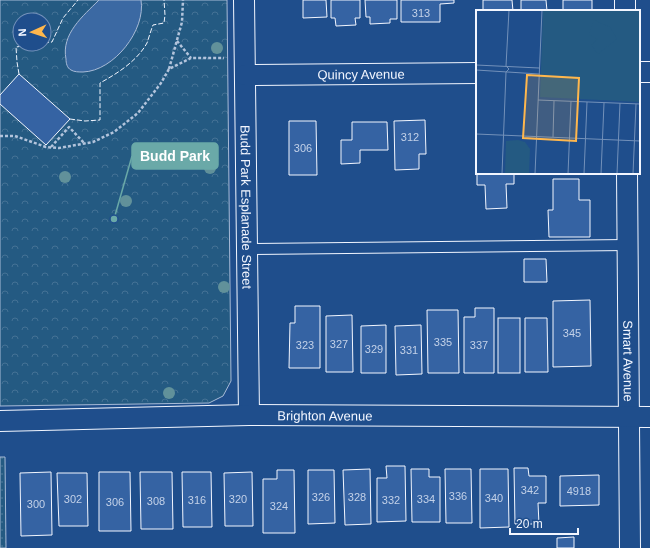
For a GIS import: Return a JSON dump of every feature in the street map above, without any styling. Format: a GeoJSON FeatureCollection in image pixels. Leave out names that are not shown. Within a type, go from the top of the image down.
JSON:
{"type":"FeatureCollection","features":[{"type":"Feature","properties":{"kind":"street","name":"Budd Park Esplanade Street"},"geometry":{"type":"LineString","coordinates":[[244,0],[249,415]]}},
{"type":"Feature","properties":{"kind":"street","name":"Quincy Avenue"},"geometry":{"type":"LineString","coordinates":[[245,75],[476,73]]}},
{"type":"Feature","properties":{"kind":"street","name":"Smart Avenue"},"geometry":{"type":"LineString","coordinates":[[627,174],[630,548]]}},
{"type":"Feature","properties":{"kind":"street","name":"Brighton Avenue"},"geometry":{"type":"LineString","coordinates":[[0,421],[249,415],[650,417]]}},
{"type":"Feature","properties":{"kind":"lane"},"geometry":{"type":"LineString","coordinates":[[247,249],[628,245]]}},
{"type":"Feature","properties":{"kind":"path"},"geometry":{"type":"LineString","coordinates":[[0,136],[15,136],[38,145],[67,148],[85,144],[114,132],[131,119],[146,104],[169,69],[182,22],[183,0]]}},
{"type":"Feature","properties":{"kind":"path"},"geometry":{"type":"LineString","coordinates":[[177,41],[191,58]]}},
{"type":"Feature","properties":{"kind":"path"},"geometry":{"type":"LineString","coordinates":[[169,69],[191,58],[227,58]]}},
{"type":"Feature","properties":{"kind":"path"},"geometry":{"type":"LineString","coordinates":[[50,147],[69,127],[85,144]]}},
{"type":"Feature","properties":{"kind":"green space"},"geometry":{"type":"Polygon","coordinates":[[[0,0],[227,0],[231,381],[223,396],[209,403],[0,406],[0,0]]]}},
{"type":"Feature","properties":{"kind":"green space"},"geometry":{"type":"Polygon","coordinates":[[[0,457],[5,457],[6,548],[0,548],[0,457]]]}},
{"type":"Feature","properties":{"kind":"shaded area"},"geometry":{"type":"Polygon","coordinates":[[[99,0],[141,0],[141,12],[138,24],[126,47],[106,65],[95,70],[83,72],[72,71],[66,62],[65,50],[67,41],[80,19],[99,0]]]}},
{"type":"Feature","properties":{"kind":"building"},"geometry":{"type":"Polygon","coordinates":[[[303,0],[326,0],[327,17],[303,18],[303,0]]]}},
{"type":"Feature","properties":{"kind":"building"},"geometry":{"type":"Polygon","coordinates":[[[331,0],[360,0],[360,18],[355,18],[356,25],[336,26],[335,18],[331,18],[331,0]]]}},
{"type":"Feature","properties":{"kind":"building"},"geometry":{"type":"Polygon","coordinates":[[[365,0],[397,0],[397,19],[390,19],[390,23],[370,24],[370,17],[366,17],[365,0]]]}},
{"type":"Feature","properties":{"kind":"building"},"geometry":{"type":"Polygon","coordinates":[[[401,0],[454,0],[454,3],[440,4],[440,22],[401,22],[401,0]]]}},
{"type":"Feature","properties":{"kind":"building"},"geometry":{"type":"Polygon","coordinates":[[[483,0],[512,0],[513,10],[483,10],[483,0]]]}},
{"type":"Feature","properties":{"kind":"building"},"geometry":{"type":"Polygon","coordinates":[[[521,0],[546,0],[547,10],[521,10],[521,0]]]}},
{"type":"Feature","properties":{"kind":"building"},"geometry":{"type":"Polygon","coordinates":[[[563,0],[592,0],[592,10],[563,10],[563,0]]]}},
{"type":"Feature","properties":{"kind":"building"},"geometry":{"type":"Polygon","coordinates":[[[19,74],[70,119],[46,145],[0,104],[0,95],[19,74]]]}},
{"type":"Feature","properties":{"kind":"building"},"geometry":{"type":"Polygon","coordinates":[[[425,120],[426,154],[419,154],[419,169],[395,170],[394,121],[425,120]]]}},
{"type":"Feature","properties":{"kind":"building"},"geometry":{"type":"Polygon","coordinates":[[[289,121],[316,121],[317,175],[289,175],[289,121]]]}},
{"type":"Feature","properties":{"kind":"building"},"geometry":{"type":"Polygon","coordinates":[[[352,122],[387,122],[388,150],[360,150],[360,163],[341,164],[341,140],[352,140],[352,122]]]}},
{"type":"Feature","properties":{"kind":"building"},"geometry":{"type":"Polygon","coordinates":[[[477,174],[514,174],[514,184],[506,184],[507,208],[486,209],[485,185],[477,185],[477,174]]]}},
{"type":"Feature","properties":{"kind":"building"},"geometry":{"type":"Polygon","coordinates":[[[553,179],[579,179],[579,200],[590,200],[590,237],[549,237],[548,210],[553,210],[553,179]]]}},
{"type":"Feature","properties":{"kind":"building"},"geometry":{"type":"Polygon","coordinates":[[[524,259],[546,259],[547,282],[524,282],[524,259]]]}},
{"type":"Feature","properties":{"kind":"building"},"geometry":{"type":"Polygon","coordinates":[[[590,300],[591,366],[553,367],[553,301],[590,300]]]}},
{"type":"Feature","properties":{"kind":"building"},"geometry":{"type":"Polygon","coordinates":[[[295,306],[320,306],[320,368],[289,368],[290,323],[295,323],[295,306]]]}},
{"type":"Feature","properties":{"kind":"building"},"geometry":{"type":"Polygon","coordinates":[[[475,308],[494,308],[494,373],[464,373],[464,317],[475,317],[475,308]]]}},
{"type":"Feature","properties":{"kind":"building"},"geometry":{"type":"Polygon","coordinates":[[[427,310],[458,310],[459,373],[428,373],[427,310]]]}},
{"type":"Feature","properties":{"kind":"building"},"geometry":{"type":"Polygon","coordinates":[[[352,315],[353,372],[326,372],[326,316],[352,315]]]}},
{"type":"Feature","properties":{"kind":"building"},"geometry":{"type":"Polygon","coordinates":[[[498,318],[520,318],[520,373],[498,373],[498,318]]]}},
{"type":"Feature","properties":{"kind":"building"},"geometry":{"type":"Polygon","coordinates":[[[525,318],[547,318],[548,372],[525,372],[525,318]]]}},
{"type":"Feature","properties":{"kind":"building"},"geometry":{"type":"Polygon","coordinates":[[[386,325],[386,373],[361,373],[361,326],[386,325]]]}},
{"type":"Feature","properties":{"kind":"building"},"geometry":{"type":"Polygon","coordinates":[[[421,325],[422,374],[396,375],[395,326],[421,325]]]}},
{"type":"Feature","properties":{"kind":"building"},"geometry":{"type":"Polygon","coordinates":[[[386,466],[405,466],[406,521],[377,522],[377,478],[387,478],[386,466]]]}},
{"type":"Feature","properties":{"kind":"building"},"geometry":{"type":"Polygon","coordinates":[[[514,468],[528,468],[529,476],[546,476],[546,503],[538,503],[539,524],[515,524],[514,468]]]}},
{"type":"Feature","properties":{"kind":"building"},"geometry":{"type":"Polygon","coordinates":[[[370,469],[371,524],[345,525],[343,470],[370,469]]]}},
{"type":"Feature","properties":{"kind":"building"},"geometry":{"type":"Polygon","coordinates":[[[411,469],[429,469],[429,477],[440,477],[440,522],[412,522],[411,469]]]}},
{"type":"Feature","properties":{"kind":"building"},"geometry":{"type":"Polygon","coordinates":[[[445,469],[471,469],[472,523],[446,523],[445,469]]]}},
{"type":"Feature","properties":{"kind":"building"},"geometry":{"type":"Polygon","coordinates":[[[480,469],[508,469],[509,527],[480,528],[480,469]]]}},
{"type":"Feature","properties":{"kind":"building"},"geometry":{"type":"Polygon","coordinates":[[[277,470],[294,470],[295,533],[263,533],[263,479],[277,479],[277,470]]]}},
{"type":"Feature","properties":{"kind":"building"},"geometry":{"type":"Polygon","coordinates":[[[308,470],[334,470],[335,523],[308,524],[308,470]]]}},
{"type":"Feature","properties":{"kind":"building"},"geometry":{"type":"Polygon","coordinates":[[[51,472],[52,535],[21,536],[20,473],[51,472]]]}},
{"type":"Feature","properties":{"kind":"building"},"geometry":{"type":"Polygon","coordinates":[[[99,472],[130,472],[131,531],[99,531],[99,472]]]}},
{"type":"Feature","properties":{"kind":"building"},"geometry":{"type":"Polygon","coordinates":[[[140,472],[172,472],[173,529],[141,529],[140,472]]]}},
{"type":"Feature","properties":{"kind":"building"},"geometry":{"type":"Polygon","coordinates":[[[182,472],[211,472],[212,527],[183,527],[182,472]]]}},
{"type":"Feature","properties":{"kind":"building"},"geometry":{"type":"Polygon","coordinates":[[[252,472],[253,526],[225,526],[224,473],[252,472]]]}},
{"type":"Feature","properties":{"kind":"building"},"geometry":{"type":"Polygon","coordinates":[[[57,473],[87,473],[88,526],[59,526],[57,473]]]}},
{"type":"Feature","properties":{"kind":"building"},"geometry":{"type":"Polygon","coordinates":[[[599,475],[599,505],[560,506],[560,476],[599,475]]]}},
{"type":"Feature","properties":{"kind":"building"},"geometry":{"type":"Polygon","coordinates":[[[574,537],[574,548],[557,548],[557,538],[574,537]]]}},
{"type":"Feature","properties":{"kind":"fence"},"geometry":{"type":"LineString","coordinates":[[52,42],[63,18],[78,0]]}},
{"type":"Feature","properties":{"kind":"fence"},"geometry":{"type":"LineString","coordinates":[[70,119],[85,121],[100,120],[100,83],[120,71],[138,55],[147,43],[153,25],[164,23],[164,0]]}},
{"type":"Feature","properties":{"kind":"fence"},"geometry":{"type":"LineString","coordinates":[[16,52],[19,74]]}},
{"type":"Feature","properties":{"kind":"place","name":"Budd Park"},"geometry":{"type":"Point","coordinates":[114,219]}}]}
